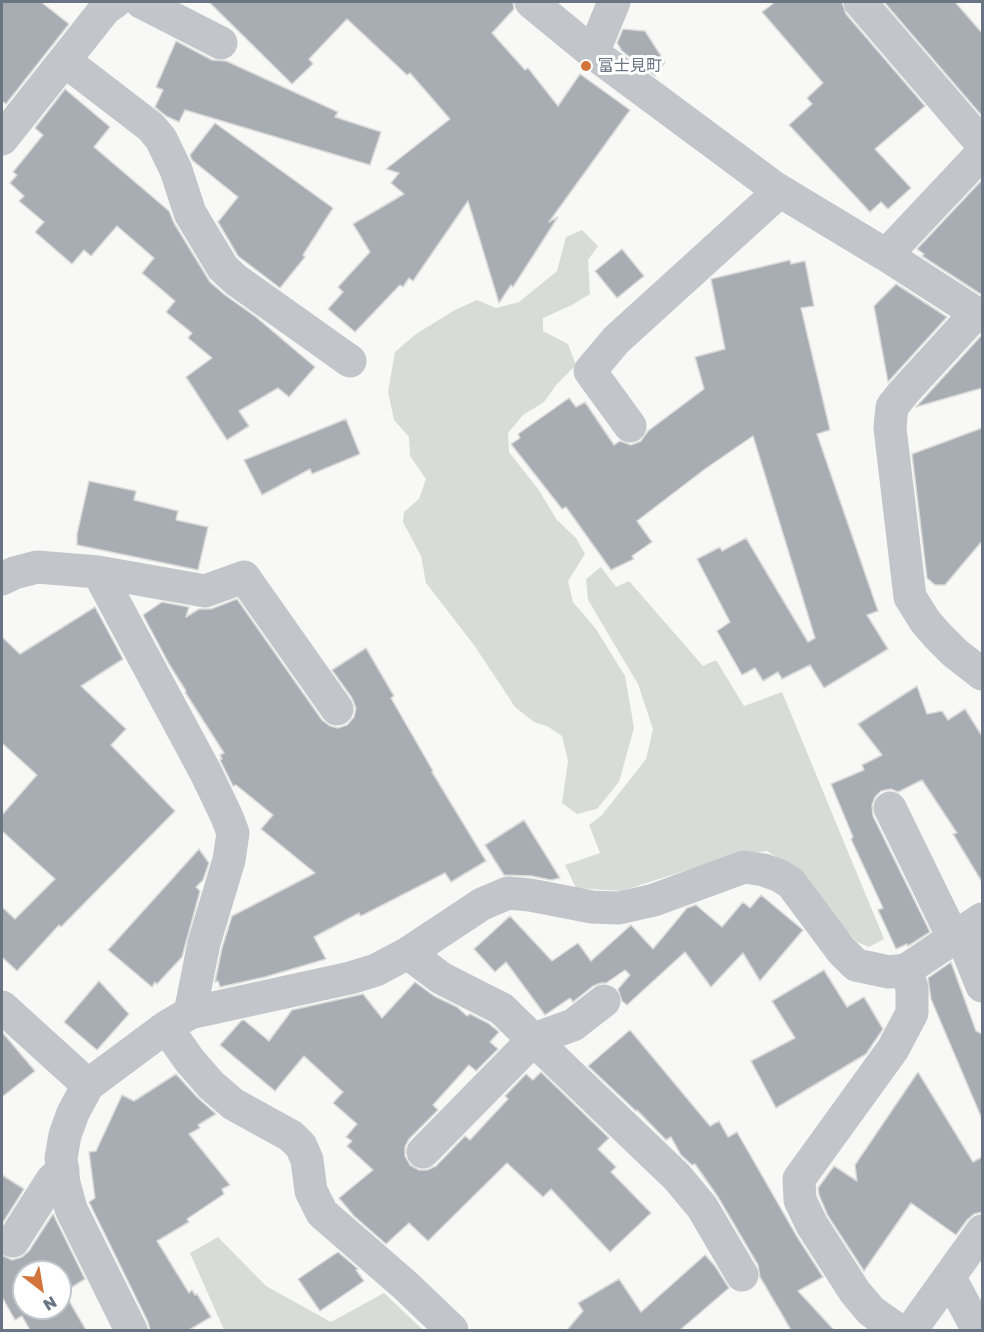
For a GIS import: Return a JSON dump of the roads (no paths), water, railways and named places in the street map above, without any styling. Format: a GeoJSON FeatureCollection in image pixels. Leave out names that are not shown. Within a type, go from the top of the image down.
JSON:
{"type":"FeatureCollection","features":[{"type":"Feature","properties":{"kind":"street"},"geometry":{"type":"LineString","coordinates":[[2,139],[105,9],[115,2]]}},
{"type":"Feature","properties":{"kind":"street"},"geometry":{"type":"LineString","coordinates":[[141,2],[221,43]]}},
{"type":"Feature","properties":{"kind":"street"},"geometry":{"type":"LineString","coordinates":[[531,2],[593,52],[780,191],[979,315],[903,393],[892,407],[890,428],[910,597],[937,635],[955,653],[982,674]]}},
{"type":"Feature","properties":{"kind":"street"},"geometry":{"type":"LineString","coordinates":[[593,52],[614,2]]}},
{"type":"Feature","properties":{"kind":"street"},"geometry":{"type":"LineString","coordinates":[[860,2],[982,144]]}},
{"type":"Feature","properties":{"kind":"street"},"geometry":{"type":"LineString","coordinates":[[65,61],[151,127],[161,139],[176,170],[190,213],[223,268],[236,280],[350,361]]}},
{"type":"Feature","properties":{"kind":"street"},"geometry":{"type":"LineString","coordinates":[[886,255],[982,153]]}},
{"type":"Feature","properties":{"kind":"street"},"geometry":{"type":"LineString","coordinates":[[630,426],[590,370],[616,340],[780,191]]}},
{"type":"Feature","properties":{"kind":"street"},"geometry":{"type":"LineString","coordinates":[[2,579],[37,567],[98,572],[206,591],[244,577],[337,709]]}},
{"type":"Feature","properties":{"kind":"street"},"geometry":{"type":"LineString","coordinates":[[98,572],[206,773],[233,833],[229,860],[178,1020],[190,1061],[211,1085],[233,1104],[291,1136],[301,1146],[307,1160],[311,1191],[322,1213],[406,1286],[452,1330]]}},
{"type":"Feature","properties":{"kind":"street"},"geometry":{"type":"LineString","coordinates":[[890,808],[966,931],[982,986]]}},
{"type":"Feature","properties":{"kind":"street"},"geometry":{"type":"LineString","coordinates":[[131,1330],[71,1209],[64,1183],[61,1158],[65,1135],[73,1113],[88,1085],[178,1020],[376,970],[408,954],[482,904],[508,893],[592,907],[619,908],[654,900],[744,867],[764,870],[791,883],[841,950],[856,965],[889,972],[906,969],[966,931]]}},
{"type":"Feature","properties":{"kind":"street"},"geometry":{"type":"LineString","coordinates":[[408,954],[441,978],[502,1009],[534,1039],[677,1177],[702,1207],[742,1275]]}},
{"type":"Feature","properties":{"kind":"street"},"geometry":{"type":"LineString","coordinates":[[898,1330],[871,1311],[855,1292],[812,1226],[800,1200],[799,1179],[894,1049],[912,1013],[912,988],[906,969]]}},
{"type":"Feature","properties":{"kind":"street"},"geometry":{"type":"LineString","coordinates":[[423,1152],[534,1039],[573,1025],[604,1001]]}},
{"type":"Feature","properties":{"kind":"street"},"geometry":{"type":"LineString","coordinates":[[2,1007],[88,1085]]}},
{"type":"Feature","properties":{"kind":"street"},"geometry":{"type":"LineString","coordinates":[[13,1241],[52,1180],[63,1170]]}},
{"type":"Feature","properties":{"kind":"street"},"geometry":{"type":"LineString","coordinates":[[911,1330],[982,1231]]}},
{"type":"Feature","properties":{"kind":"street"},"geometry":{"type":"LineString","coordinates":[[950,1278],[978,1330]]}},
{"type":"Feature","properties":{"kind":"place","name":"富士見町"},"geometry":{"type":"Point","coordinates":[586,66]}}]}
